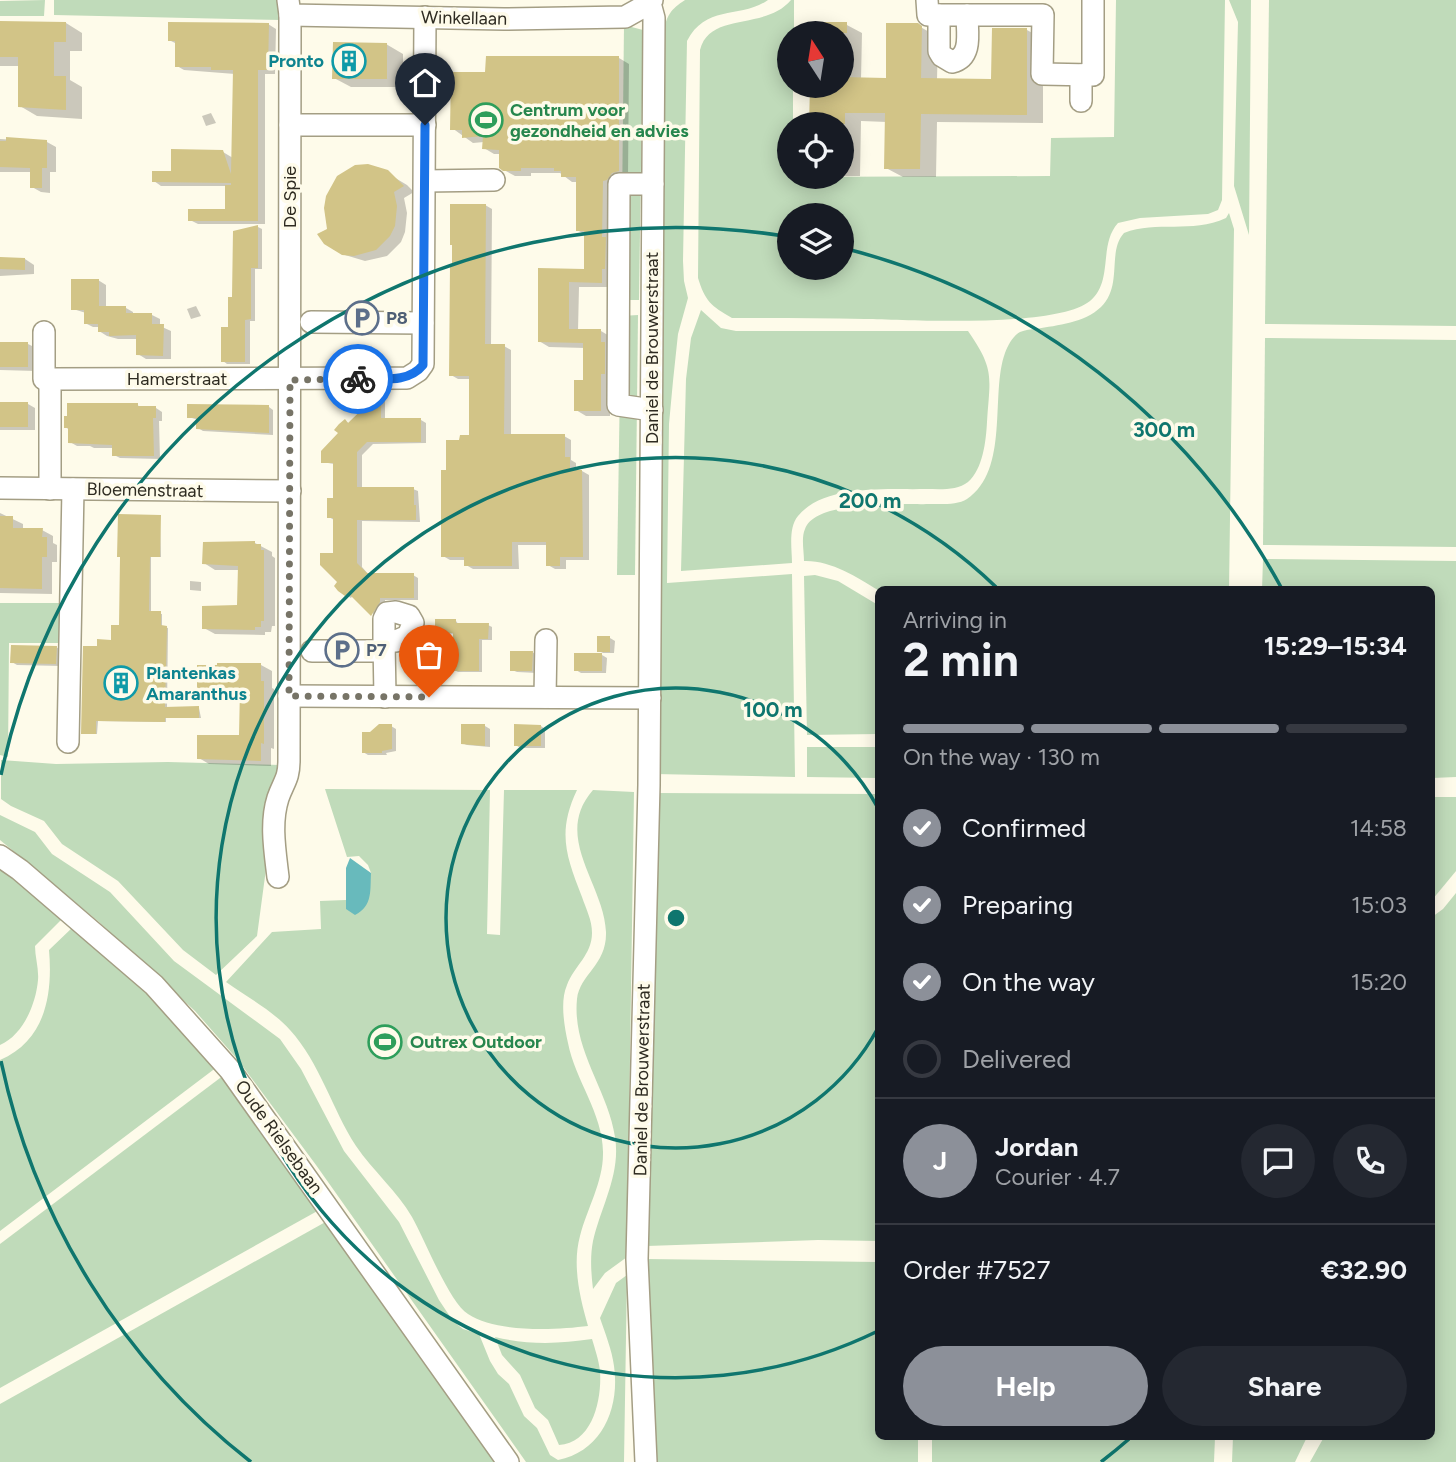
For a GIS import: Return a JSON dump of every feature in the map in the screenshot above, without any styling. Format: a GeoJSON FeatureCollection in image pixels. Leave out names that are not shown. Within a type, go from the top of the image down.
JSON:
{"type":"FeatureCollection","features":[{"type":"Feature","properties":{"kind":"street"},"geometry":{"type":"LineString","coordinates":[[967,15],[966,51],[961,59],[952,62],[942,57],[939,51],[933,7],[967,15],[1025,8],[1043,15],[1042,74],[1093,75],[1093,0]]}},
{"type":"Feature","properties":{"kind":"street","name":"Winkellaan"},"geometry":{"type":"LineString","coordinates":[[289,7],[425,18],[504,9],[576,9],[625,17],[651,2]]}},
{"type":"Feature","properties":{"kind":"street","name":"Daniel de Brouwerstraat"},"geometry":{"type":"LineString","coordinates":[[646,1462],[637,1259],[650,698],[654,19],[651,2]]}},
{"type":"Feature","properties":{"kind":"street","name":"De Spie"},"geometry":{"type":"LineString","coordinates":[[278,877],[274,821],[278,797],[289,776],[289,7]]}},
{"type":"Feature","properties":{"kind":"street"},"geometry":{"type":"LineString","coordinates":[[311,322],[423,323],[425,18]]}},
{"type":"Feature","properties":{"kind":"street"},"geometry":{"type":"LineString","coordinates":[[1081,75],[1081,101]]}},
{"type":"Feature","properties":{"kind":"street"},"geometry":{"type":"LineString","coordinates":[[290,125],[425,125]]}},
{"type":"Feature","properties":{"kind":"street"},"geometry":{"type":"LineString","coordinates":[[425,181],[494,180]]}},
{"type":"Feature","properties":{"kind":"street"},"geometry":{"type":"LineString","coordinates":[[652,410],[618,405],[620,184],[653,184]]}},
{"type":"Feature","properties":{"kind":"street","name":"Hamerstraat"},"geometry":{"type":"LineString","coordinates":[[50,379],[407,378],[423,365],[423,323]]}},
{"type":"Feature","properties":{"kind":"street"},"geometry":{"type":"LineString","coordinates":[[44,332],[44,379],[50,379],[50,489]]}},
{"type":"Feature","properties":{"kind":"street","name":"Bloemenstraat"},"geometry":{"type":"LineString","coordinates":[[0,488],[290,491]]}},
{"type":"Feature","properties":{"kind":"street"},"geometry":{"type":"LineString","coordinates":[[68,742],[73,489]]}},
{"type":"Feature","properties":{"kind":"street"},"geometry":{"type":"LineString","coordinates":[[545,697],[546,640]]}},
{"type":"Feature","properties":{"kind":"street"},"geometry":{"type":"LineString","coordinates":[[312,651],[384,646],[385,696]]}},
{"type":"Feature","properties":{"kind":"street"},"geometry":{"type":"LineString","coordinates":[[289,696],[650,698]]}},
{"type":"Feature","properties":{"kind":"street","name":"Oude Rielsebaan"},"geometry":{"type":"LineString","coordinates":[[0,856],[20,870],[154,985],[230,1070],[509,1462]]}},
{"type":"Feature","properties":{"kind":"green space"},"geometry":{"type":"Polygon","coordinates":[[[45,0],[44,16],[0,16],[0,1],[45,0]]]}},
{"type":"Feature","properties":{"kind":"green space"},"geometry":{"type":"Polygon","coordinates":[[[54,0],[279,0],[282,20],[54,15],[54,0]]]}},
{"type":"Feature","properties":{"kind":"green space"},"geometry":{"type":"Polygon","coordinates":[[[685,0],[768,0],[758,6],[704,22],[687,41],[683,261],[688,298],[678,334],[669,424],[667,583],[792,574],[795,777],[655,774],[664,32],[670,13],[685,0]]]}},
{"type":"Feature","properties":{"kind":"green space"},"geometry":{"type":"Polygon","coordinates":[[[794,0],[794,21],[777,21],[777,98],[793,98],[793,112],[777,112],[777,189],[854,189],[854,177],[1050,176],[1051,138],[1114,137],[1116,0],[1225,0],[1222,200],[1218,210],[1208,214],[1140,218],[1118,223],[1109,242],[1102,283],[1097,293],[1090,301],[1073,310],[1017,319],[948,321],[732,318],[710,302],[698,278],[700,50],[706,38],[715,30],[767,15],[794,0]]]}},
{"type":"Feature","properties":{"kind":"green space"},"geometry":{"type":"Polygon","coordinates":[[[1229,0],[1251,0],[1249,235],[1234,186],[1238,22],[1229,0]]]}},
{"type":"Feature","properties":{"kind":"green space"},"geometry":{"type":"Polygon","coordinates":[[[1269,0],[1456,0],[1456,326],[1265,324],[1269,0]]]}},
{"type":"Feature","properties":{"kind":"green space"},"geometry":{"type":"Polygon","coordinates":[[[624,25],[643,30],[639,300],[621,300],[624,25]]]}},
{"type":"Feature","properties":{"kind":"green space"},"geometry":{"type":"Polygon","coordinates":[[[1229,213],[1234,229],[1229,586],[875,586],[875,588],[833,566],[804,561],[805,529],[812,519],[826,513],[843,508],[882,504],[950,504],[967,499],[980,486],[989,470],[994,451],[1001,370],[1006,350],[1015,336],[1026,330],[1079,320],[1101,307],[1108,299],[1116,249],[1124,233],[1149,227],[1200,225],[1226,218],[1229,213]]]}},
{"type":"Feature","properties":{"kind":"green space"},"geometry":{"type":"Polygon","coordinates":[[[701,310],[721,328],[736,331],[968,331],[983,355],[989,374],[986,438],[977,470],[964,485],[953,488],[858,491],[824,498],[809,506],[795,521],[791,539],[792,563],[681,571],[686,379],[691,338],[701,310]]]}},
{"type":"Feature","properties":{"kind":"green space"},"geometry":{"type":"Polygon","coordinates":[[[638,315],[635,575],[617,575],[621,316],[638,315]]]}},
{"type":"Feature","properties":{"kind":"green space"},"geometry":{"type":"Polygon","coordinates":[[[1265,338],[1456,340],[1456,547],[1263,545],[1265,338]]]}},
{"type":"Feature","properties":{"kind":"green space"},"geometry":{"type":"Polygon","coordinates":[[[1263,559],[1456,561],[1456,777],[1435,778],[1435,586],[1262,586],[1263,559]]]}},
{"type":"Feature","properties":{"kind":"green space"},"geometry":{"type":"Polygon","coordinates":[[[815,575],[838,581],[875,603],[875,734],[807,735],[804,576],[815,575]]]}},
{"type":"Feature","properties":{"kind":"green space"},"geometry":{"type":"Polygon","coordinates":[[[0,603],[61,603],[61,643],[9,643],[8,757],[0,755],[0,603]]]}},
{"type":"Feature","properties":{"kind":"green space"},"geometry":{"type":"Polygon","coordinates":[[[807,747],[875,747],[875,778],[807,777],[807,747]]]}},
{"type":"Feature","properties":{"kind":"green space"},"geometry":{"type":"Polygon","coordinates":[[[1,760],[56,764],[168,762],[280,765],[257,936],[216,975],[183,950],[118,881],[62,844],[44,821],[1,799],[1,760]]]}},
{"type":"Feature","properties":{"kind":"green space"},"geometry":{"type":"Polygon","coordinates":[[[325,789],[490,790],[487,934],[500,935],[504,790],[577,790],[567,819],[566,844],[592,933],[589,948],[567,985],[563,1013],[572,1057],[594,1111],[602,1140],[600,1175],[583,1226],[577,1258],[578,1281],[588,1326],[526,1329],[494,1324],[468,1314],[445,1284],[406,1208],[356,1146],[318,1071],[300,1043],[276,1017],[226,982],[272,932],[321,929],[320,901],[346,900],[346,909],[371,873],[368,865],[359,856],[347,857],[325,789]]]}},
{"type":"Feature","properties":{"kind":"green space"},"geometry":{"type":"Polygon","coordinates":[[[593,790],[634,792],[627,1257],[605,1273],[593,1289],[593,1241],[613,1177],[616,1151],[611,1120],[585,1053],[577,1018],[579,990],[602,953],[606,932],[603,914],[583,860],[577,825],[582,808],[593,790]]]}},
{"type":"Feature","properties":{"kind":"green space"},"geometry":{"type":"Polygon","coordinates":[[[653,793],[875,794],[875,1241],[818,1240],[647,1246],[653,793]]]}},
{"type":"Feature","properties":{"kind":"green space"},"geometry":{"type":"Polygon","coordinates":[[[1435,797],[1456,797],[1456,871],[1435,896],[1435,797]]]}},
{"type":"Feature","properties":{"kind":"green space"},"geometry":{"type":"Polygon","coordinates":[[[0,815],[35,832],[52,854],[110,892],[174,961],[280,1039],[301,1069],[344,1151],[399,1222],[439,1300],[453,1321],[463,1329],[479,1334],[490,1361],[498,1374],[509,1384],[524,1416],[537,1428],[550,1455],[558,1460],[586,1447],[597,1437],[611,1412],[614,1366],[600,1318],[616,1283],[627,1275],[624,1462],[526,1462],[316,1165],[238,1060],[195,1011],[99,922],[0,840],[0,815]]]}},
{"type":"Feature","properties":{"kind":"green space"},"geometry":{"type":"Polygon","coordinates":[[[0,865],[64,917],[35,946],[38,980],[31,1008],[22,1026],[0,1045],[0,865]]]}},
{"type":"Feature","properties":{"kind":"green space"},"geometry":{"type":"Polygon","coordinates":[[[1456,893],[1456,1462],[1310,1462],[1322,1440],[1435,1440],[1435,915],[1456,893]]]}},
{"type":"Feature","properties":{"kind":"green space"},"geometry":{"type":"Polygon","coordinates":[[[73,927],[152,998],[217,1067],[0,1231],[0,1060],[15,1052],[36,1029],[47,1000],[49,950],[73,927]]]}},
{"type":"Feature","properties":{"kind":"green space"},"geometry":{"type":"Polygon","coordinates":[[[224,1075],[321,1209],[0,1388],[0,1244],[224,1075]]]}},
{"type":"Feature","properties":{"kind":"green space"},"geometry":{"type":"Polygon","coordinates":[[[329,1220],[501,1462],[0,1462],[0,1404],[329,1220]]]}},
{"type":"Feature","properties":{"kind":"green space"},"geometry":{"type":"Polygon","coordinates":[[[647,1259],[875,1262],[875,1440],[918,1440],[918,1462],[652,1462],[647,1259]]]}},
{"type":"Feature","properties":{"kind":"green space"},"geometry":{"type":"Polygon","coordinates":[[[495,1337],[544,1343],[592,1339],[600,1371],[599,1394],[593,1418],[580,1437],[559,1445],[548,1420],[535,1408],[520,1375],[502,1355],[495,1337]]]}},
{"type":"Feature","properties":{"kind":"green space"},"geometry":{"type":"Polygon","coordinates":[[[932,1440],[1215,1440],[1214,1462],[932,1462],[932,1440]]]}},
{"type":"Feature","properties":{"kind":"green space"},"geometry":{"type":"Polygon","coordinates":[[[1233,1440],[1306,1440],[1295,1462],[1232,1462],[1233,1440]]]}},
{"type":"Feature","properties":{"kind":"water"},"geometry":{"type":"Polygon","coordinates":[[[350,858],[371,873],[368,902],[355,915],[346,909],[346,868],[350,858]]]}},
{"type":"Feature","properties":{"kind":"building"},"geometry":{"type":"Polygon","coordinates":[[[0,21],[66,22],[66,42],[54,42],[54,76],[66,76],[66,110],[18,107],[18,57],[0,57],[0,21]]]}},
{"type":"Feature","properties":{"kind":"building"},"geometry":{"type":"Polygon","coordinates":[[[168,22],[269,23],[268,70],[258,70],[258,221],[188,221],[188,209],[225,209],[225,185],[231,183],[152,182],[152,171],[171,171],[171,149],[223,150],[231,174],[233,70],[175,67],[175,41],[168,41],[168,22]]]}},
{"type":"Feature","properties":{"kind":"building"},"geometry":{"type":"Polygon","coordinates":[[[886,23],[918,23],[922,26],[921,78],[991,79],[992,28],[1027,28],[1027,115],[921,114],[920,169],[884,169],[885,113],[809,112],[810,98],[854,98],[854,77],[886,78],[886,23]]]}},
{"type":"Feature","properties":{"kind":"building","name":"Pronto"},"geometry":{"type":"Polygon","coordinates":[[[333,42],[387,43],[387,79],[332,79],[333,42]]]}},
{"type":"Feature","properties":{"kind":"building","name":"Centrum voor gezondheid en advies"},"geometry":{"type":"Polygon","coordinates":[[[486,56],[619,56],[619,171],[603,181],[602,237],[606,237],[602,283],[569,282],[569,329],[601,329],[601,342],[605,342],[605,374],[601,374],[601,411],[574,411],[574,380],[583,380],[583,343],[538,342],[538,268],[584,269],[584,231],[576,231],[576,177],[561,177],[561,171],[554,171],[554,168],[503,171],[499,168],[499,150],[482,149],[483,136],[462,138],[462,130],[450,130],[451,72],[485,72],[486,56]]]}},
{"type":"Feature","properties":{"kind":"building"},"geometry":{"type":"Polygon","coordinates":[[[6,137],[47,140],[47,168],[42,168],[42,188],[30,188],[30,168],[0,167],[0,141],[6,141],[6,137]]]}},
{"type":"Feature","properties":{"kind":"building"},"geometry":{"type":"Polygon","coordinates":[[[368,164],[388,170],[404,186],[394,192],[397,206],[395,226],[390,236],[376,250],[354,256],[342,255],[324,244],[317,234],[327,229],[324,208],[326,196],[337,176],[355,165],[368,164]]]}},
{"type":"Feature","properties":{"kind":"building"},"geometry":{"type":"Polygon","coordinates":[[[450,204],[486,204],[485,344],[505,344],[504,434],[565,434],[565,457],[570,457],[570,470],[582,470],[583,557],[560,557],[560,566],[546,566],[546,542],[512,542],[512,566],[464,566],[464,557],[441,557],[441,470],[446,470],[446,440],[459,440],[460,435],[469,435],[469,376],[449,376],[452,266],[450,204]]]}},
{"type":"Feature","properties":{"kind":"building"},"geometry":{"type":"Polygon","coordinates":[[[258,225],[258,268],[251,268],[251,319],[245,320],[245,362],[221,362],[221,327],[228,327],[228,297],[232,297],[233,231],[258,225]]]}},
{"type":"Feature","properties":{"kind":"building"},"geometry":{"type":"Polygon","coordinates":[[[0,257],[25,258],[25,270],[0,269],[0,257]]]}},
{"type":"Feature","properties":{"kind":"building"},"geometry":{"type":"Polygon","coordinates":[[[71,279],[99,279],[99,306],[126,306],[126,313],[152,313],[152,324],[164,324],[163,356],[136,355],[136,335],[109,336],[109,332],[98,332],[98,324],[84,324],[84,310],[71,310],[71,279]]]}},
{"type":"Feature","properties":{"kind":"building"},"geometry":{"type":"Polygon","coordinates":[[[0,342],[28,342],[28,367],[0,367],[0,342]]]}},
{"type":"Feature","properties":{"kind":"building"},"geometry":{"type":"Polygon","coordinates":[[[381,391],[381,418],[421,418],[421,442],[367,442],[357,452],[357,487],[414,487],[416,505],[416,520],[357,520],[357,563],[367,573],[414,573],[414,598],[380,598],[371,616],[348,593],[345,596],[338,591],[334,586],[337,582],[320,565],[320,553],[333,553],[333,518],[327,518],[327,498],[333,498],[333,463],[321,463],[321,451],[338,433],[334,430],[339,424],[345,419],[348,423],[381,391]]]}},
{"type":"Feature","properties":{"kind":"building"},"geometry":{"type":"Polygon","coordinates":[[[0,402],[28,402],[28,427],[0,427],[0,402]]]}},
{"type":"Feature","properties":{"kind":"building"},"geometry":{"type":"Polygon","coordinates":[[[67,403],[138,403],[138,406],[156,406],[156,418],[153,418],[154,456],[112,456],[112,445],[68,443],[68,428],[64,428],[67,403]]]}},
{"type":"Feature","properties":{"kind":"building"},"geometry":{"type":"Polygon","coordinates":[[[187,404],[269,405],[269,433],[196,429],[196,418],[187,418],[187,404]]]}},
{"type":"Feature","properties":{"kind":"building","name":"Plantenkas Amaranthus"},"geometry":{"type":"Polygon","coordinates":[[[118,514],[161,515],[160,557],[150,557],[149,611],[161,611],[161,625],[167,626],[165,707],[199,706],[199,718],[165,718],[165,722],[96,721],[96,734],[81,734],[83,646],[97,646],[97,639],[111,640],[111,625],[119,625],[118,514]]]}},
{"type":"Feature","properties":{"kind":"building"},"geometry":{"type":"Polygon","coordinates":[[[0,516],[13,516],[13,528],[43,528],[42,537],[47,537],[47,557],[42,557],[42,589],[0,588],[0,516]]]}},
{"type":"Feature","properties":{"kind":"building"},"geometry":{"type":"Polygon","coordinates":[[[255,541],[255,544],[261,544],[261,550],[264,550],[264,621],[261,621],[261,627],[255,627],[255,630],[202,629],[202,606],[237,605],[238,566],[202,564],[203,542],[255,541]]]}},
{"type":"Feature","properties":{"kind":"building"},"geometry":{"type":"Polygon","coordinates":[[[435,619],[456,619],[456,623],[489,623],[488,639],[479,639],[479,671],[453,671],[453,633],[435,633],[435,619]]]}},
{"type":"Feature","properties":{"kind":"building"},"geometry":{"type":"Polygon","coordinates":[[[597,636],[610,636],[610,652],[597,652],[597,636]]]}},
{"type":"Feature","properties":{"kind":"building"},"geometry":{"type":"Polygon","coordinates":[[[11,645],[57,646],[56,664],[10,663],[11,645]]]}},
{"type":"Feature","properties":{"kind":"building"},"geometry":{"type":"Polygon","coordinates":[[[510,651],[533,651],[532,671],[510,671],[510,651]]]}},
{"type":"Feature","properties":{"kind":"building"},"geometry":{"type":"Polygon","coordinates":[[[574,653],[602,653],[602,671],[574,671],[574,653]]]}},
{"type":"Feature","properties":{"kind":"building"},"geometry":{"type":"Polygon","coordinates":[[[261,663],[261,681],[264,681],[264,744],[261,743],[261,761],[197,759],[197,735],[239,735],[240,689],[197,689],[197,665],[261,663]]]}},
{"type":"Feature","properties":{"kind":"building"},"geometry":{"type":"Polygon","coordinates":[[[379,724],[392,724],[392,749],[382,753],[362,753],[362,732],[370,732],[379,724]]]}},
{"type":"Feature","properties":{"kind":"building"},"geometry":{"type":"Polygon","coordinates":[[[461,724],[485,724],[485,746],[461,744],[461,724]]]}},
{"type":"Feature","properties":{"kind":"building"},"geometry":{"type":"Polygon","coordinates":[[[514,724],[541,725],[541,746],[514,746],[514,724]]]}},
{"type":"Feature","properties":{"kind":"way so far"},"geometry":{"type":"LineString","coordinates":[[358,379],[290,380],[289,696],[429,697]]}},
{"type":"Feature","properties":{"kind":"place","name":"Pronto"},"geometry":{"type":"Point","coordinates":[349,61]}},
{"type":"Feature","properties":{"kind":"place","name":"Centrum voor gezondheid en advies"},"geometry":{"type":"Point","coordinates":[486,120]}},
{"type":"Feature","properties":{"kind":"place","name":"P8"},"geometry":{"type":"Point","coordinates":[362,318]}},
{"type":"Feature","properties":{"kind":"place","name":"P7"},"geometry":{"type":"Point","coordinates":[342,650]}},
{"type":"Feature","properties":{"kind":"place","name":"Plantenkas Amaranthus"},"geometry":{"type":"Point","coordinates":[121,683]}},
{"type":"Feature","properties":{"kind":"place","name":"Outrex Outdoor"},"geometry":{"type":"Point","coordinates":[385,1042]}},
{"type":"Feature","properties":{"kind":"route"},"geometry":{"type":"LineString","coordinates":[[358,379],[407,378],[423,365],[425,125]]}}]}
